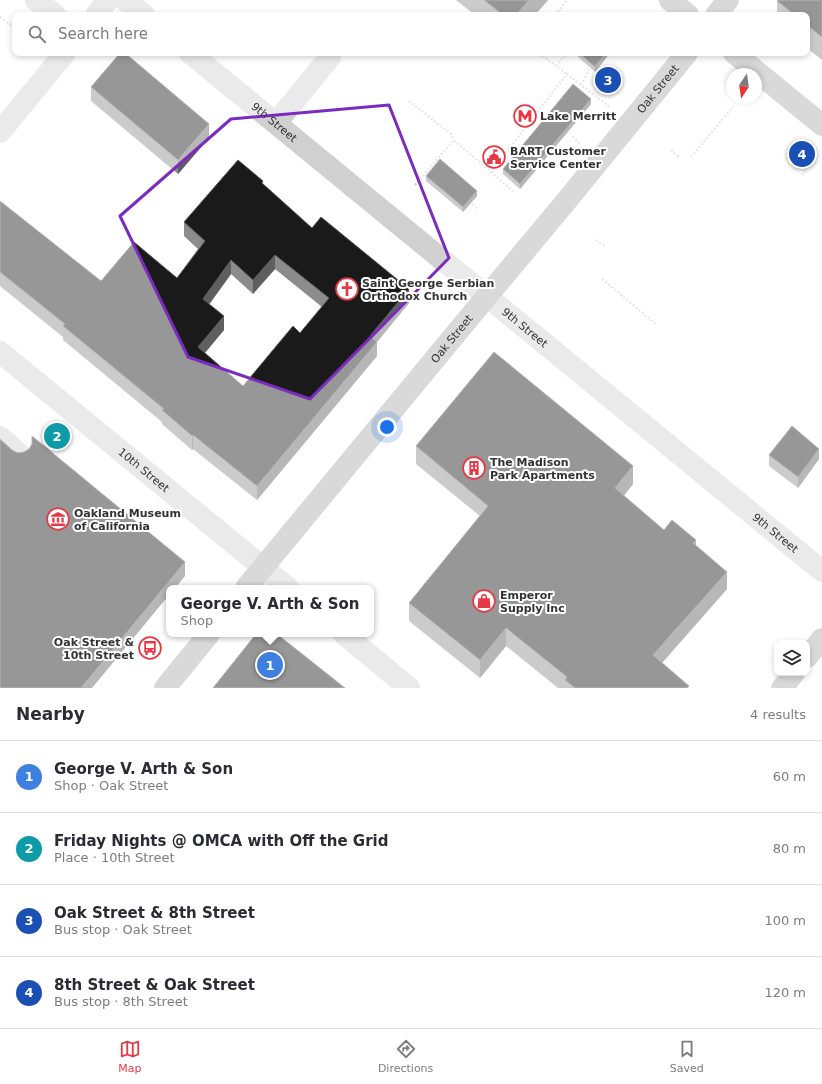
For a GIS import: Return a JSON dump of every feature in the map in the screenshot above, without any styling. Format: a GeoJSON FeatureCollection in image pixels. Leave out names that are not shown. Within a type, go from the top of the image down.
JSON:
{"type":"FeatureCollection","features":[{"type":"Feature","properties":{"kind":"main road"},"geometry":{"type":"LineString","coordinates":[[670,0],[684,12]]}},
{"type":"Feature","properties":{"kind":"main road"},"geometry":{"type":"LineString","coordinates":[[718,12],[728,0]]}},
{"type":"Feature","properties":{"kind":"main road","name":"Oak Street"},"geometry":{"type":"LineString","coordinates":[[248,585],[685,56]]}},
{"type":"Feature","properties":{"kind":"main road"},"geometry":{"type":"LineString","coordinates":[[738,56],[822,125]]}},
{"type":"Feature","properties":{"kind":"main road"},"geometry":{"type":"LineString","coordinates":[[165,688],[207,637]]}},
{"type":"Feature","properties":{"kind":"main road"},"geometry":{"type":"LineString","coordinates":[[810,653],[822,639]]}},
{"type":"Feature","properties":{"kind":"main road"},"geometry":{"type":"LineString","coordinates":[[782,688],[792,676]]}},
{"type":"Feature","properties":{"kind":"street"},"geometry":{"type":"LineString","coordinates":[[36,0],[51,12]]}},
{"type":"Feature","properties":{"kind":"street"},"geometry":{"type":"LineString","coordinates":[[98,12],[108,0]]}},
{"type":"Feature","properties":{"kind":"street"},"geometry":{"type":"LineString","coordinates":[[125,0],[140,12]]}},
{"type":"Feature","properties":{"kind":"street"},"geometry":{"type":"LineString","coordinates":[[0,132],[63,56]]}},
{"type":"Feature","properties":{"kind":"street","name":"9th Street"},"geometry":{"type":"LineString","coordinates":[[194,56],[822,571]]}},
{"type":"Feature","properties":{"kind":"street"},"geometry":{"type":"LineString","coordinates":[[276,124],[330,57]]}},
{"type":"Feature","properties":{"kind":"street","name":"10th Street"},"geometry":{"type":"LineString","coordinates":[[0,352],[284,585]]}},
{"type":"Feature","properties":{"kind":"street"},"geometry":{"type":"LineString","coordinates":[[0,437],[20,455]]}},
{"type":"Feature","properties":{"kind":"street"},"geometry":{"type":"LineString","coordinates":[[348,637],[409,688]]}},
{"type":"Feature","properties":{"kind":"path"},"geometry":{"type":"LineString","coordinates":[[557,12],[567,0]]}},
{"type":"Feature","properties":{"kind":"path"},"geometry":{"type":"LineString","coordinates":[[0,17],[12,26]]}},
{"type":"Feature","properties":{"kind":"path"},"geometry":{"type":"LineString","coordinates":[[543,56],[630,123]]}},
{"type":"Feature","properties":{"kind":"path"},"geometry":{"type":"LineString","coordinates":[[556,66],[564,56]]}},
{"type":"Feature","properties":{"kind":"path"},"geometry":{"type":"LineString","coordinates":[[581,85],[590,67],[594,63]]}},
{"type":"Feature","properties":{"kind":"path"},"geometry":{"type":"LineString","coordinates":[[490,172],[567,74]]}},
{"type":"Feature","properties":{"kind":"path"},"geometry":{"type":"LineString","coordinates":[[409,101],[451,134],[454,140],[514,192]]}},
{"type":"Feature","properties":{"kind":"path"},"geometry":{"type":"LineString","coordinates":[[691,157],[733,107]]}},
{"type":"Feature","properties":{"kind":"path"},"geometry":{"type":"LineString","coordinates":[[415,185],[454,140]]}},
{"type":"Feature","properties":{"kind":"path"},"geometry":{"type":"LineString","coordinates":[[671,150],[679,157]]}},
{"type":"Feature","properties":{"kind":"path"},"geometry":{"type":"LineString","coordinates":[[428,170],[433,173]]}},
{"type":"Feature","properties":{"kind":"path"},"geometry":{"type":"LineString","coordinates":[[802,176],[806,171]]}},
{"type":"Feature","properties":{"kind":"path"},"geometry":{"type":"LineString","coordinates":[[466,199],[477,208]]}},
{"type":"Feature","properties":{"kind":"path"},"geometry":{"type":"LineString","coordinates":[[596,240],[605,246]]}},
{"type":"Feature","properties":{"kind":"path"},"geometry":{"type":"LineString","coordinates":[[602,279],[657,325]]}},
{"type":"Feature","properties":{"kind":"highlighted area"},"geometry":{"type":"Polygon","coordinates":[[[389,105],[449,258],[310,399],[188,357],[120,216],[231,119],[389,105]]]}},
{"type":"Feature","properties":{"kind":"building"},"geometry":{"type":"Polygon","coordinates":[[[484,0],[529,0],[519,12],[499,12],[484,0]]]}},
{"type":"Feature","properties":{"kind":"building"},"geometry":{"type":"Polygon","coordinates":[[[822,0],[822,37],[810,27],[810,12],[791,12],[777,1],[822,0]]]}},
{"type":"Feature","properties":{"kind":"building"},"geometry":{"type":"Polygon","coordinates":[[[117,56],[129,56],[209,124],[178,160],[91,87],[117,56]]]}},
{"type":"Feature","properties":{"kind":"building"},"geometry":{"type":"Polygon","coordinates":[[[582,56],[604,56],[595,67],[582,56]]]}},
{"type":"Feature","properties":{"kind":"building"},"geometry":{"type":"Polygon","coordinates":[[[573,84],[591,99],[520,184],[503,169],[573,84]]]}},
{"type":"Feature","properties":{"kind":"building"},"geometry":{"type":"Polygon","coordinates":[[[440,159],[477,191],[463,207],[426,176],[440,159]]]}},
{"type":"Feature","properties":{"kind":"building"},"geometry":{"type":"Polygon","coordinates":[[[238,160],[263,181],[262,183],[312,228],[321,217],[409,289],[370,336],[377,342],[257,486],[193,435],[192,436],[162,410],[164,409],[63,326],[65,324],[0,272],[0,201],[101,281],[134,242],[177,278],[205,241],[184,222],[238,160]],[[275,255],[253,280],[231,260],[203,299],[224,316],[198,347],[243,386],[293,326],[300,333],[329,298],[275,255]]]}},
{"type":"Feature","properties":{"kind":"building"},"geometry":{"type":"Polygon","coordinates":[[[494,352],[633,466],[615,488],[664,530],[672,520],[696,540],[693,543],[727,572],[653,655],[689,686],[687,688],[575,688],[565,680],[567,677],[506,628],[480,660],[409,603],[488,506],[416,446],[494,352]]]}},
{"type":"Feature","properties":{"kind":"building"},"geometry":{"type":"Polygon","coordinates":[[[792,426],[819,449],[798,477],[769,455],[792,426]]]}},
{"type":"Feature","properties":{"kind":"building","name":"Oakland Museum of California"},"geometry":{"type":"Polygon","coordinates":[[[32,436],[185,562],[81,688],[0,688],[0,439],[12,450],[18,453],[29,449],[32,444],[32,436]]]}},
{"type":"Feature","properties":{"kind":"building"},"geometry":{"type":"Polygon","coordinates":[[[254,637],[281,637],[345,688],[213,688],[254,637]]]}},
{"type":"Feature","properties":{"kind":"place","name":"Oak Street & 8th Street"},"geometry":{"type":"Point","coordinates":[608,80]}},
{"type":"Feature","properties":{"kind":"place","name":"Lake Merritt"},"geometry":{"type":"Point","coordinates":[525,116]}},
{"type":"Feature","properties":{"kind":"place","name":"8th Street & Oak Street"},"geometry":{"type":"Point","coordinates":[802,154]}},
{"type":"Feature","properties":{"kind":"place","name":"BART Customer Service Center"},"geometry":{"type":"Point","coordinates":[494,157]}},
{"type":"Feature","properties":{"kind":"place","name":"Saint George Serbian Orthodox Church"},"geometry":{"type":"Point","coordinates":[347,289]}},
{"type":"Feature","properties":{"kind":"place","name":"Friday Nights @ OMCA with Off the Grid"},"geometry":{"type":"Point","coordinates":[57,436]}},
{"type":"Feature","properties":{"kind":"place","name":"The Madison Park Apartments"},"geometry":{"type":"Point","coordinates":[474,468]}},
{"type":"Feature","properties":{"kind":"place","name":"Oakland Museum of California"},"geometry":{"type":"Point","coordinates":[58,519]}},
{"type":"Feature","properties":{"kind":"place","name":"Emperor Supply Inc"},"geometry":{"type":"Point","coordinates":[484,601]}},
{"type":"Feature","properties":{"kind":"place","name":"Oak Street & 10th Street"},"geometry":{"type":"Point","coordinates":[150,648]}},
{"type":"Feature","properties":{"kind":"place","name":"George V. Arth & Son"},"geometry":{"type":"Point","coordinates":[270,665]}}]}
